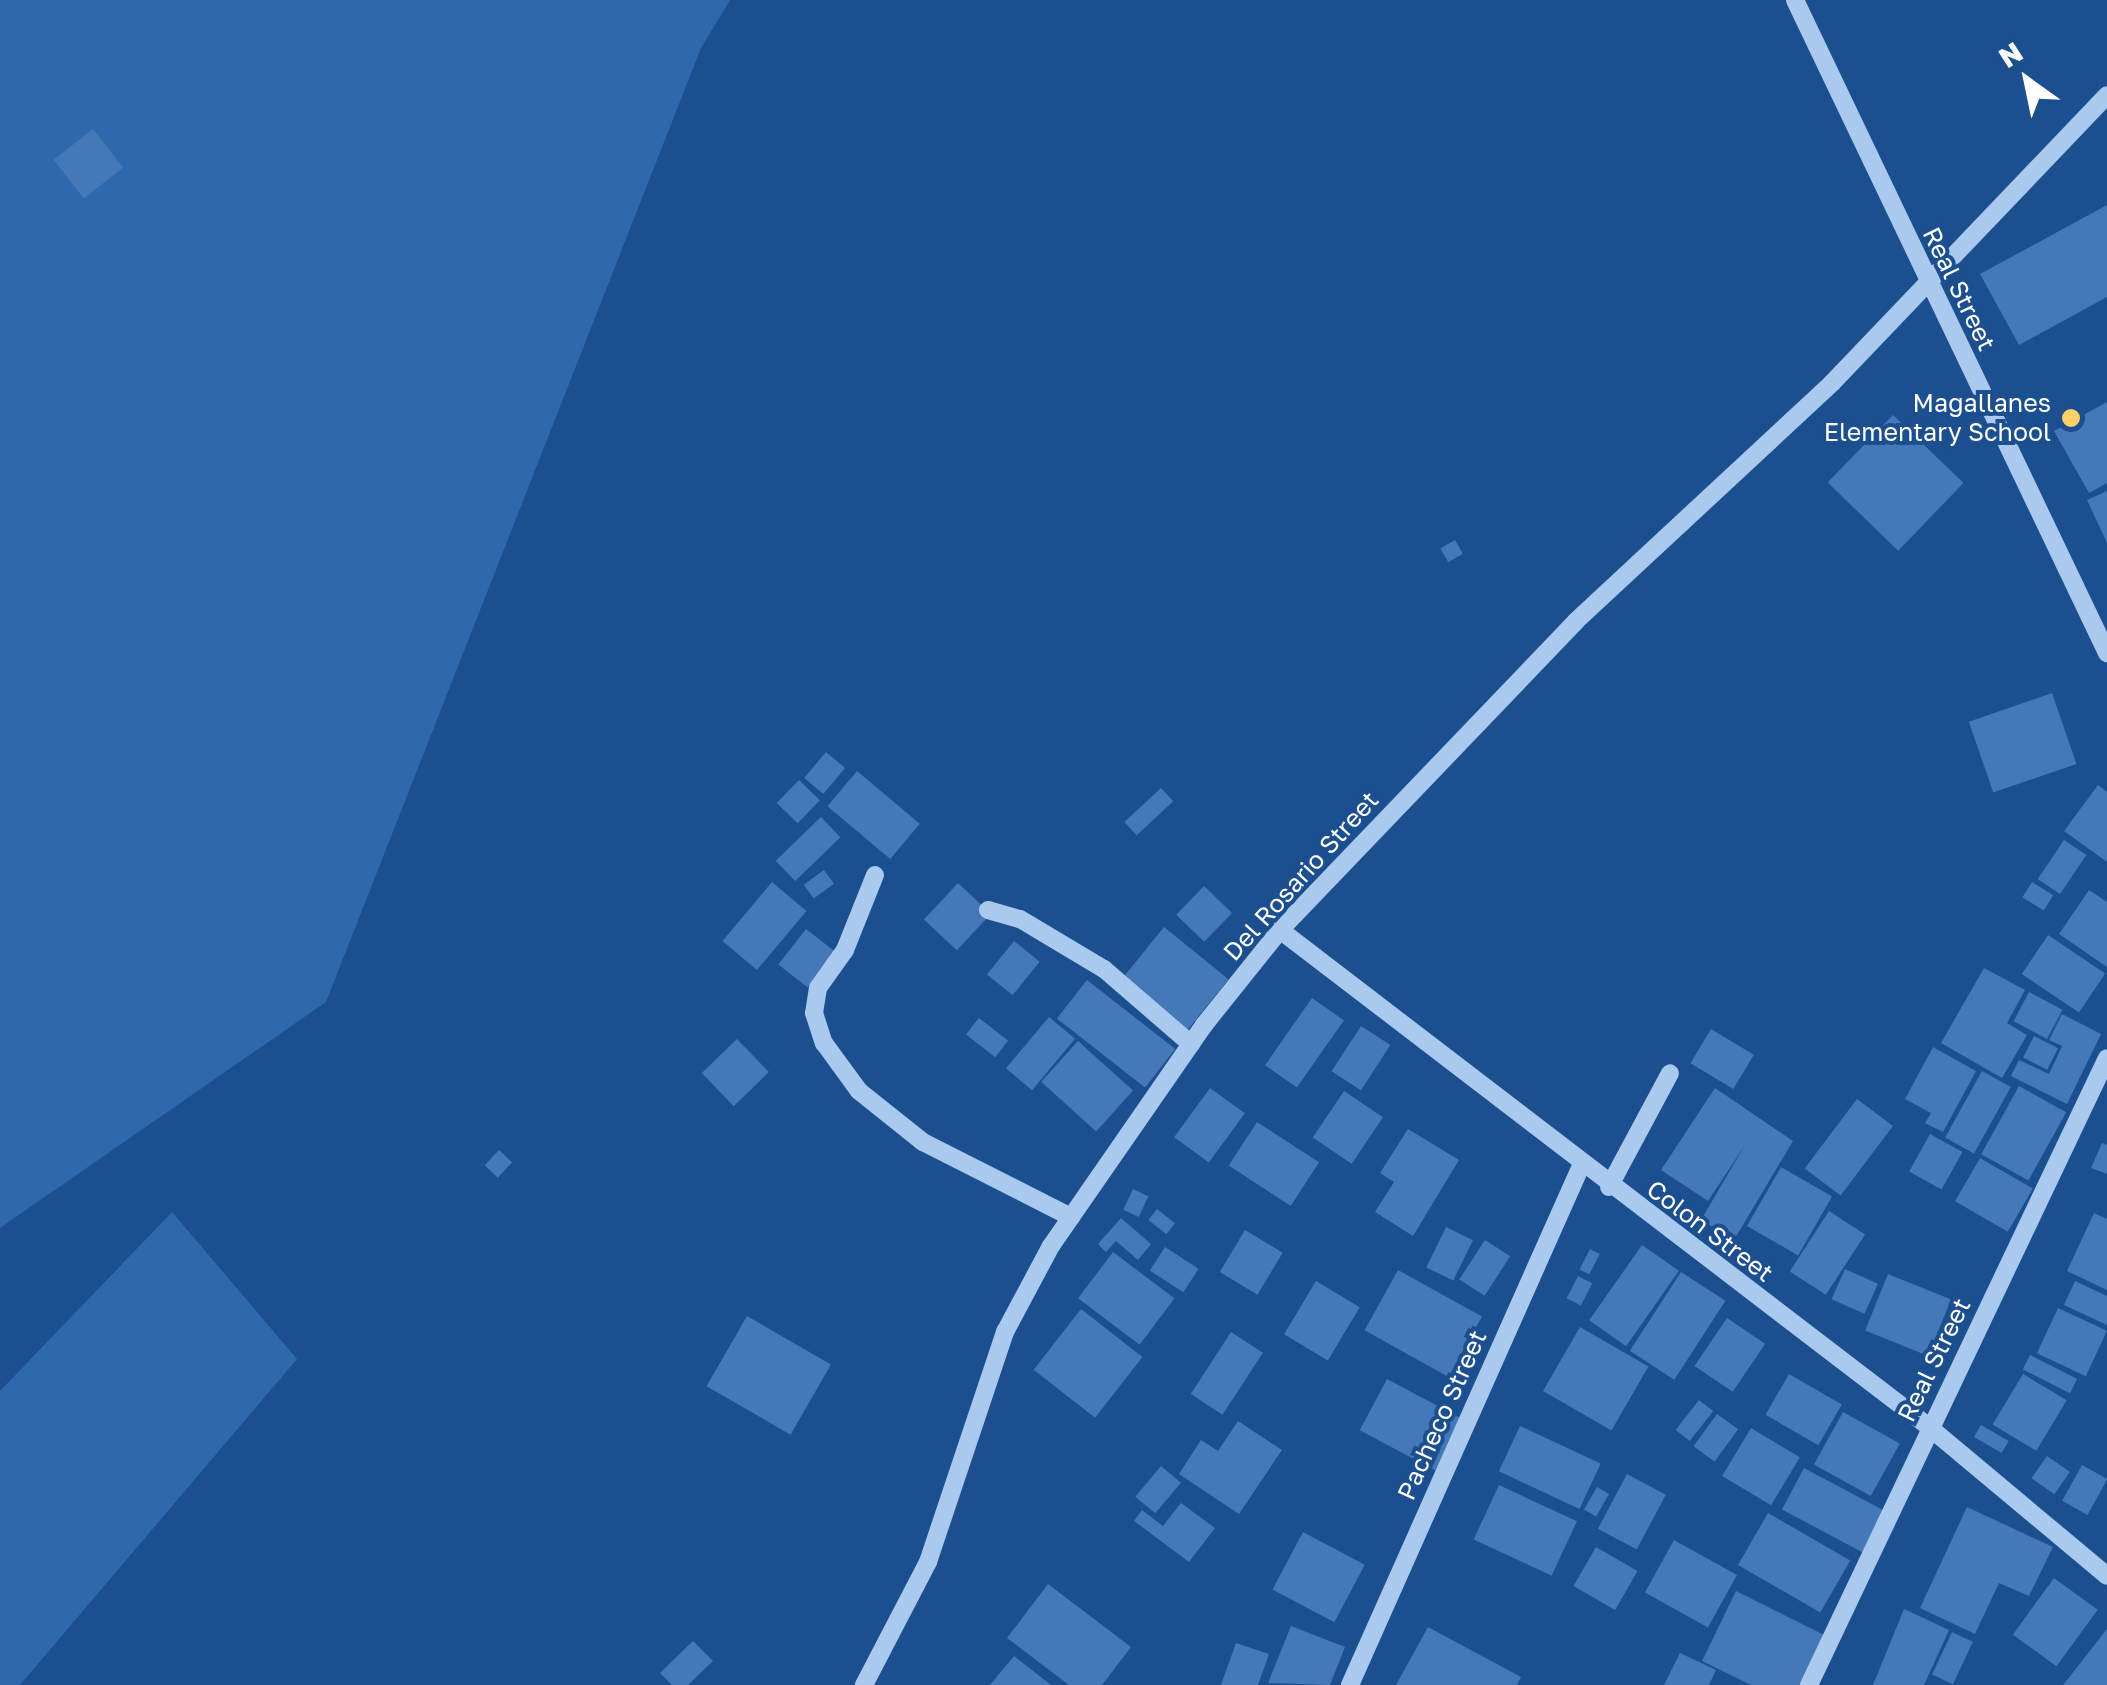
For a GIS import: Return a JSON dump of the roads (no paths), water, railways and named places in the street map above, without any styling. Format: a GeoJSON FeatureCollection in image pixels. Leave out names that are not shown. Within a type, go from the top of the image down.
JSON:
{"type":"FeatureCollection","features":[{"type":"Feature","properties":{"kind":"street","name":"Real Street"},"geometry":{"type":"LineString","coordinates":[[1795,0],[2107,652]]}},
{"type":"Feature","properties":{"kind":"street","name":"Del Rosario Street"},"geometry":{"type":"LineString","coordinates":[[864,1685],[928,1562],[1005,1332],[1070,1216],[1191,1044],[1280,930],[1576,621],[1832,383],[2107,95]]}},
{"type":"Feature","properties":{"kind":"street"},"geometry":{"type":"LineString","coordinates":[[875,876],[845,950],[818,988],[814,1013],[824,1043],[860,1091],[922,1142],[1070,1216]]}},
{"type":"Feature","properties":{"kind":"street"},"geometry":{"type":"LineString","coordinates":[[988,910],[1020,919],[1104,969],[1191,1044]]}},
{"type":"Feature","properties":{"kind":"street","name":"Colon Street"},"geometry":{"type":"LineString","coordinates":[[1280,930],[1580,1166],[1930,1427],[2107,1576]]}},
{"type":"Feature","properties":{"kind":"street","name":"Real Street"},"geometry":{"type":"LineString","coordinates":[[1810,1685],[2107,1058]]}},
{"type":"Feature","properties":{"kind":"street"},"geometry":{"type":"LineString","coordinates":[[1609,1187],[1670,1073]]}},
{"type":"Feature","properties":{"kind":"street","name":"Pacheco Street"},"geometry":{"type":"LineString","coordinates":[[1350,1685],[1580,1166]]}},
{"type":"Feature","properties":{"kind":"place","name":"Magallanes Elementary School"},"geometry":{"type":"Point","coordinates":[2071,418]}}]}
